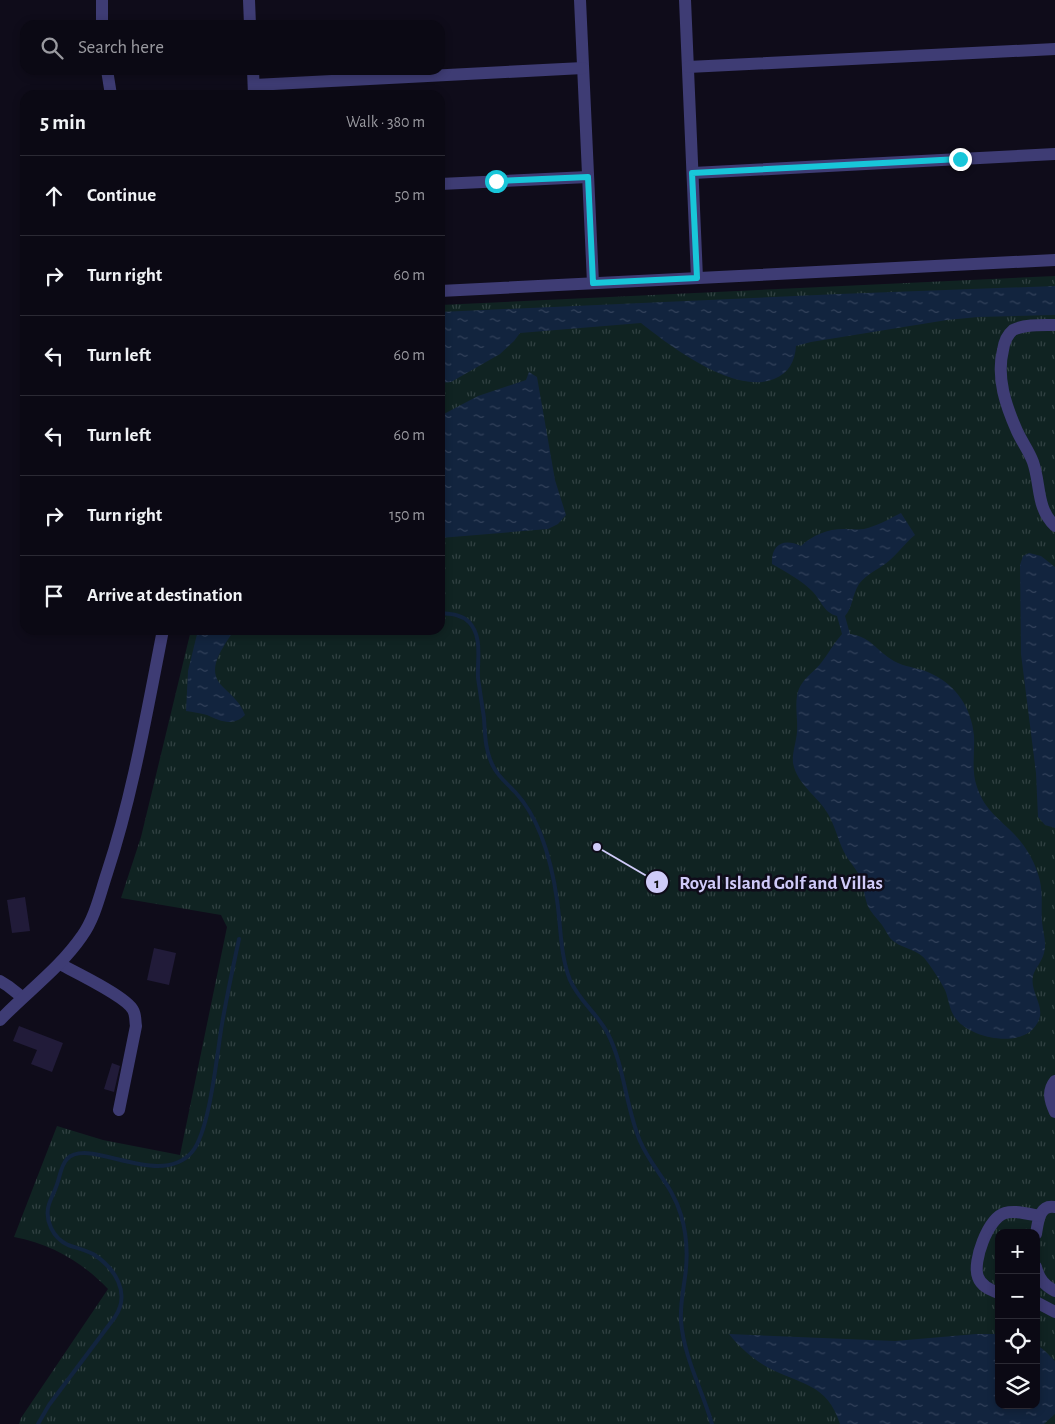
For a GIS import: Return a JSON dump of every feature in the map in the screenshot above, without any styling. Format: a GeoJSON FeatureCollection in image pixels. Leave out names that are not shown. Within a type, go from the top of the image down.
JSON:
{"type":"FeatureCollection","features":[{"type":"Feature","properties":{"kind":"street"},"geometry":{"type":"LineString","coordinates":[[102,0],[102,20]]}},
{"type":"Feature","properties":{"kind":"street"},"geometry":{"type":"LineString","coordinates":[[249,0],[250,20]]}},
{"type":"Feature","properties":{"kind":"street"},"geometry":{"type":"LineString","coordinates":[[580,0],[593,283]]}},
{"type":"Feature","properties":{"kind":"street"},"geometry":{"type":"LineString","coordinates":[[685,0],[697,278]]}},
{"type":"Feature","properties":{"kind":"street"},"geometry":{"type":"LineString","coordinates":[[688,67],[1055,49]]}},
{"type":"Feature","properties":{"kind":"street"},"geometry":{"type":"LineString","coordinates":[[253,75],[254,90],[583,68]]}},
{"type":"Feature","properties":{"kind":"street"},"geometry":{"type":"LineString","coordinates":[[109,75],[110,90]]}},
{"type":"Feature","properties":{"kind":"street"},"geometry":{"type":"LineString","coordinates":[[692,173],[1055,154]]}},
{"type":"Feature","properties":{"kind":"street"},"geometry":{"type":"LineString","coordinates":[[445,184],[588,177]]}},
{"type":"Feature","properties":{"kind":"street"},"geometry":{"type":"LineString","coordinates":[[445,291],[1055,260]]}},
{"type":"Feature","properties":{"kind":"street"},"geometry":{"type":"LineString","coordinates":[[1055,326],[1019,328],[1011,332],[1006,338],[1003,347],[1000,368],[1001,383],[1017,431],[1030,454],[1036,472],[1042,509],[1055,526]]}},
{"type":"Feature","properties":{"kind":"street"},"geometry":{"type":"LineString","coordinates":[[0,1020],[22,997],[60,964],[83,935],[93,915],[119,838],[162,635]]}},
{"type":"Feature","properties":{"kind":"street"},"geometry":{"type":"LineString","coordinates":[[60,964],[107,990],[130,1005],[134,1012],[136,1026],[118,1110]]}},
{"type":"Feature","properties":{"kind":"street"},"geometry":{"type":"LineString","coordinates":[[0,981],[22,997]]}},
{"type":"Feature","properties":{"kind":"street"},"geometry":{"type":"LineString","coordinates":[[1055,1081],[1050,1089],[1050,1094],[1055,1112]]}},
{"type":"Feature","properties":{"kind":"street"},"geometry":{"type":"LineString","coordinates":[[1037,1229],[1039,1216],[1044,1209],[1054,1203]]}},
{"type":"Feature","properties":{"kind":"street"},"geometry":{"type":"LineString","coordinates":[[995,1291],[982,1283],[976,1270],[978,1256],[991,1224],[998,1216],[1007,1213],[1039,1216]]}},
{"type":"Feature","properties":{"kind":"street"},"geometry":{"type":"LineString","coordinates":[[1038,1274],[1050,1288],[1040,1299]]}},
{"type":"Feature","properties":{"kind":"street"},"geometry":{"type":"LineString","coordinates":[[1040,1304],[1055,1312]]}},
{"type":"Feature","properties":{"kind":"green space"},"geometry":{"type":"Polygon","coordinates":[[[1055,276],[1055,1424],[19,1424],[21,1418],[108,1289],[87,1270],[65,1255],[40,1244],[14,1237],[57,1126],[103,1140],[180,1155],[227,927],[221,915],[121,898],[141,837],[190,635],[445,635],[445,305],[1055,276]]]}},
{"type":"Feature","properties":{"kind":"water"},"geometry":{"type":"Polygon","coordinates":[[[1055,286],[1055,315],[978,317],[947,320],[811,342],[796,346],[793,361],[784,373],[774,379],[758,382],[740,380],[703,366],[668,344],[641,323],[520,333],[500,354],[451,382],[445,383],[445,312],[1055,286]]]}},
{"type":"Feature","properties":{"kind":"water"},"geometry":{"type":"Polygon","coordinates":[[[529,372],[537,377],[555,480],[566,515],[558,524],[548,529],[445,538],[445,413],[478,396],[526,380],[529,372]]]}},
{"type":"Feature","properties":{"kind":"water"},"geometry":{"type":"Polygon","coordinates":[[[901,513],[915,535],[890,560],[862,580],[857,588],[850,609],[845,616],[850,634],[870,642],[898,663],[928,672],[941,679],[955,691],[966,707],[973,726],[974,774],[980,795],[993,814],[1023,845],[1036,868],[1041,886],[1045,945],[1043,956],[1033,976],[1040,1016],[1038,1023],[1032,1030],[1014,1038],[992,1038],[971,1031],[963,1025],[954,1016],[945,990],[925,959],[890,938],[868,907],[861,879],[844,852],[833,823],[824,808],[799,778],[793,763],[797,732],[796,705],[798,690],[842,634],[837,616],[826,609],[812,591],[772,564],[772,557],[776,547],[784,543],[801,546],[826,531],[864,529],[901,513]]]}},
{"type":"Feature","properties":{"kind":"water"},"geometry":{"type":"Polygon","coordinates":[[[1029,553],[1041,556],[1055,567],[1055,828],[1045,825],[1038,817],[1036,773],[1021,654],[1020,565],[1023,556],[1029,553]]]}},
{"type":"Feature","properties":{"kind":"water"},"geometry":{"type":"Polygon","coordinates":[[[197,635],[231,635],[218,658],[215,673],[223,687],[238,703],[245,715],[236,721],[226,722],[207,715],[186,711],[188,671],[197,635]]]}},
{"type":"Feature","properties":{"kind":"water"},"geometry":{"type":"Polygon","coordinates":[[[729,1334],[895,1341],[995,1334],[995,1409],[1040,1409],[1040,1347],[1055,1361],[1055,1414],[1044,1424],[840,1424],[828,1400],[820,1393],[802,1382],[767,1367],[742,1348],[729,1334]]]}},
{"type":"Feature","properties":{"kind":"building"},"geometry":{"type":"Polygon","coordinates":[[[25,897],[30,931],[12,933],[7,900],[25,897]]]}},
{"type":"Feature","properties":{"kind":"building"},"geometry":{"type":"Polygon","coordinates":[[[154,948],[176,953],[169,985],[147,980],[154,948]]]}},
{"type":"Feature","properties":{"kind":"building"},"geometry":{"type":"Polygon","coordinates":[[[19,1026],[63,1043],[52,1072],[31,1064],[37,1050],[13,1041],[19,1026]]]}},
{"type":"Feature","properties":{"kind":"building"},"geometry":{"type":"Polygon","coordinates":[[[112,1063],[120,1066],[114,1092],[104,1089],[112,1063]]]}},
{"type":"Feature","properties":{"kind":"waterway"},"geometry":{"type":"LineString","coordinates":[[445,614],[466,619],[476,635],[478,642],[478,678],[490,760],[498,774],[524,803],[539,829],[553,875],[563,951],[570,980],[578,994],[608,1034],[618,1059],[631,1115],[640,1141],[672,1194],[681,1215],[685,1230],[687,1253],[681,1310],[683,1335],[689,1361],[712,1424]]}},
{"type":"Feature","properties":{"kind":"waterway"},"geometry":{"type":"LineString","coordinates":[[38,1424],[49,1405],[115,1317],[120,1308],[121,1299],[121,1290],[118,1282],[108,1266],[93,1254],[63,1242],[51,1228],[48,1216],[49,1204],[63,1165],[67,1159],[77,1154],[91,1154],[144,1165],[162,1166],[178,1162],[192,1152],[204,1127],[208,1110],[224,1013],[239,939]]}},
{"type":"Feature","properties":{"kind":"place","name":"Royal Island Golf and Villas"},"geometry":{"type":"Point","coordinates":[597,847]}},
{"type":"Feature","properties":{"kind":"route"},"geometry":{"type":"LineString","coordinates":[[496,181],[588,177],[593,283],[697,278],[692,173],[960,159]]}}]}
